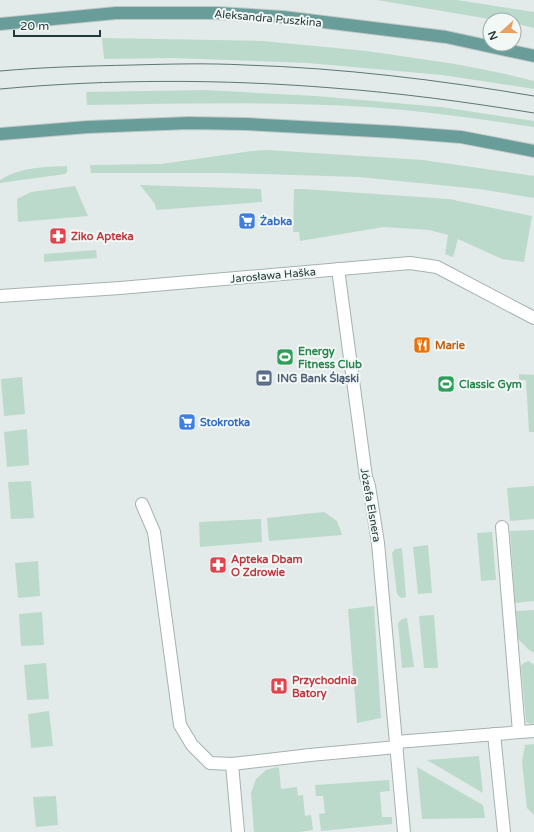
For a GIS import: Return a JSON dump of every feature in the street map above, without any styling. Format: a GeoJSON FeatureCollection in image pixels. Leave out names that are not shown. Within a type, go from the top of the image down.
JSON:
{"type":"FeatureCollection","features":[{"type":"Feature","properties":{"kind":"main road","name":"Aleksandra Puszkina"},"geometry":{"type":"LineString","coordinates":[[0,24],[116,13],[224,13],[283,17],[446,37],[534,56]]}},
{"type":"Feature","properties":{"kind":"main road"},"geometry":{"type":"LineString","coordinates":[[0,134],[88,127],[189,123],[246,124],[374,130],[461,137],[534,151]]}},
{"type":"Feature","properties":{"kind":"street","name":"Jarosława Haška"},"geometry":{"type":"LineString","coordinates":[[0,296],[126,288],[410,262],[437,267],[534,318]]}},
{"type":"Feature","properties":{"kind":"street","name":"Józefa Elsnera"},"geometry":{"type":"LineString","coordinates":[[338,269],[366,477],[369,486],[378,543],[404,832]]}},
{"type":"Feature","properties":{"kind":"street"},"geometry":{"type":"LineString","coordinates":[[142,504],[154,532],[180,725],[192,745],[210,763],[232,764],[494,734],[534,731]]}},
{"type":"Feature","properties":{"kind":"street"},"geometry":{"type":"LineString","coordinates":[[502,527],[519,732]]}},
{"type":"Feature","properties":{"kind":"street"},"geometry":{"type":"LineString","coordinates":[[494,734],[504,832]]}},
{"type":"Feature","properties":{"kind":"street"},"geometry":{"type":"LineString","coordinates":[[232,764],[238,832]]}},
{"type":"Feature","properties":{"kind":"green space"},"geometry":{"type":"Polygon","coordinates":[[[377,0],[457,0],[534,12],[534,28],[522,25],[522,12],[482,12],[482,18],[377,0]]]}},
{"type":"Feature","properties":{"kind":"green space"},"geometry":{"type":"Polygon","coordinates":[[[102,38],[263,41],[367,51],[455,64],[501,73],[534,81],[534,89],[442,75],[308,63],[172,58],[104,59],[102,38]]]}},
{"type":"Feature","properties":{"kind":"green space"},"geometry":{"type":"Polygon","coordinates":[[[205,90],[316,96],[441,107],[534,121],[534,127],[410,111],[333,105],[228,103],[87,105],[86,92],[205,90]]]}},
{"type":"Feature","properties":{"kind":"green space"},"geometry":{"type":"Polygon","coordinates":[[[267,150],[423,160],[534,176],[534,198],[479,189],[359,177],[226,173],[91,173],[90,165],[161,164],[267,150]]]}},
{"type":"Feature","properties":{"kind":"green space"},"geometry":{"type":"Polygon","coordinates":[[[67,166],[67,172],[65,174],[0,183],[0,180],[16,172],[41,167],[67,166]]]}},
{"type":"Feature","properties":{"kind":"green space"},"geometry":{"type":"Polygon","coordinates":[[[140,185],[261,189],[262,202],[156,210],[155,204],[140,185]]]}},
{"type":"Feature","properties":{"kind":"green space"},"geometry":{"type":"Polygon","coordinates":[[[75,186],[88,216],[18,222],[17,199],[31,192],[75,186]]]}},
{"type":"Feature","properties":{"kind":"green space"},"geometry":{"type":"Polygon","coordinates":[[[294,189],[449,199],[532,216],[524,262],[502,259],[458,239],[453,257],[445,254],[448,235],[429,230],[384,227],[300,241],[299,232],[293,232],[294,189]]]}},
{"type":"Feature","properties":{"kind":"green space"},"geometry":{"type":"Polygon","coordinates":[[[96,250],[97,258],[44,262],[44,254],[96,250]]]}},
{"type":"Feature","properties":{"kind":"green space"},"geometry":{"type":"Polygon","coordinates":[[[519,374],[534,375],[534,432],[529,432],[526,380],[519,380],[519,374]]]}},
{"type":"Feature","properties":{"kind":"green space"},"geometry":{"type":"Polygon","coordinates":[[[22,377],[25,414],[4,416],[1,379],[22,377]]]}},
{"type":"Feature","properties":{"kind":"green space"},"geometry":{"type":"Polygon","coordinates":[[[27,429],[29,465],[7,467],[4,432],[27,429]]]}},
{"type":"Feature","properties":{"kind":"green space"},"geometry":{"type":"Polygon","coordinates":[[[31,481],[34,518],[11,519],[8,482],[31,481]]]}},
{"type":"Feature","properties":{"kind":"green space"},"geometry":{"type":"Polygon","coordinates":[[[534,486],[534,519],[510,521],[507,488],[534,486]]]}},
{"type":"Feature","properties":{"kind":"green space"},"geometry":{"type":"Polygon","coordinates":[[[324,512],[337,521],[342,535],[269,541],[267,518],[324,512]]]}},
{"type":"Feature","properties":{"kind":"green space"},"geometry":{"type":"Polygon","coordinates":[[[261,519],[262,542],[200,547],[199,522],[261,519]]]}},
{"type":"Feature","properties":{"kind":"green space"},"geometry":{"type":"Polygon","coordinates":[[[534,530],[534,601],[515,603],[510,531],[534,530]]]}},
{"type":"Feature","properties":{"kind":"green space"},"geometry":{"type":"Polygon","coordinates":[[[492,532],[496,580],[481,581],[477,533],[492,532]]]}},
{"type":"Feature","properties":{"kind":"green space"},"geometry":{"type":"Polygon","coordinates":[[[428,545],[432,593],[418,594],[413,547],[428,545]]]}},
{"type":"Feature","properties":{"kind":"green space"},"geometry":{"type":"Polygon","coordinates":[[[402,548],[406,597],[401,598],[397,594],[392,553],[395,549],[402,548]]]}},
{"type":"Feature","properties":{"kind":"green space"},"geometry":{"type":"Polygon","coordinates":[[[38,561],[40,596],[18,598],[15,563],[38,561]]]}},
{"type":"Feature","properties":{"kind":"green space"},"geometry":{"type":"Polygon","coordinates":[[[374,606],[381,718],[357,723],[348,609],[374,606]]]}},
{"type":"Feature","properties":{"kind":"green space"},"geometry":{"type":"Polygon","coordinates":[[[534,610],[534,653],[518,639],[516,611],[534,610]]]}},
{"type":"Feature","properties":{"kind":"green space"},"geometry":{"type":"Polygon","coordinates":[[[42,612],[44,645],[21,646],[19,614],[42,612]]]}},
{"type":"Feature","properties":{"kind":"green space"},"geometry":{"type":"Polygon","coordinates":[[[434,615],[438,668],[424,668],[419,616],[434,615]]]}},
{"type":"Feature","properties":{"kind":"green space"},"geometry":{"type":"Polygon","coordinates":[[[407,618],[414,667],[402,668],[398,623],[402,619],[407,618]]]}},
{"type":"Feature","properties":{"kind":"green space"},"geometry":{"type":"Polygon","coordinates":[[[529,661],[534,665],[534,723],[531,724],[526,722],[521,666],[529,661]]]}},
{"type":"Feature","properties":{"kind":"green space"},"geometry":{"type":"Polygon","coordinates":[[[46,663],[49,699],[27,700],[24,665],[46,663]]]}},
{"type":"Feature","properties":{"kind":"green space"},"geometry":{"type":"Polygon","coordinates":[[[49,711],[53,746],[31,748],[28,714],[49,711]]]}},
{"type":"Feature","properties":{"kind":"green space"},"geometry":{"type":"Polygon","coordinates":[[[534,744],[534,815],[527,808],[522,762],[525,745],[534,744]]]}},
{"type":"Feature","properties":{"kind":"green space"},"geometry":{"type":"Polygon","coordinates":[[[479,756],[483,793],[427,760],[479,756]]]}},
{"type":"Feature","properties":{"kind":"green space"},"geometry":{"type":"Polygon","coordinates":[[[277,767],[279,768],[281,789],[297,787],[298,796],[303,795],[305,816],[311,815],[313,830],[299,832],[254,832],[251,793],[256,779],[266,770],[277,767]]]}},
{"type":"Feature","properties":{"kind":"green space"},"geometry":{"type":"Polygon","coordinates":[[[417,767],[483,805],[485,818],[422,819],[417,767]]]}},
{"type":"Feature","properties":{"kind":"green space"},"geometry":{"type":"Polygon","coordinates":[[[389,780],[390,791],[380,792],[382,817],[392,817],[392,824],[321,831],[319,814],[325,813],[323,796],[316,796],[315,785],[389,780]]]}},
{"type":"Feature","properties":{"kind":"green space"},"geometry":{"type":"Polygon","coordinates":[[[56,796],[58,825],[36,827],[33,797],[56,796]]]}},
{"type":"Feature","properties":{"kind":"tram line"},"geometry":{"type":"LineString","coordinates":[[0,71],[66,67],[217,64],[354,72],[462,85],[534,96]]}},
{"type":"Feature","properties":{"kind":"tram line"},"geometry":{"type":"LineString","coordinates":[[0,89],[83,83],[124,82],[166,81],[250,83],[383,92],[534,113]]}},
{"type":"Feature","properties":{"kind":"place","name":"Żabka"},"geometry":{"type":"Point","coordinates":[247,221]}},
{"type":"Feature","properties":{"kind":"place","name":"Ziko Apteka"},"geometry":{"type":"Point","coordinates":[58,236]}},
{"type":"Feature","properties":{"kind":"place","name":"Marie"},"geometry":{"type":"Point","coordinates":[422,345]}},
{"type":"Feature","properties":{"kind":"place","name":"Energy Fitness Club"},"geometry":{"type":"Point","coordinates":[285,357]}},
{"type":"Feature","properties":{"kind":"place","name":"ING Bank Śląski"},"geometry":{"type":"Point","coordinates":[264,378]}},
{"type":"Feature","properties":{"kind":"place","name":"Classic Gym"},"geometry":{"type":"Point","coordinates":[446,384]}},
{"type":"Feature","properties":{"kind":"place","name":"Stokrotka"},"geometry":{"type":"Point","coordinates":[187,422]}},
{"type":"Feature","properties":{"kind":"place","name":"Apteka Dbam O Zdrowie"},"geometry":{"type":"Point","coordinates":[218,565]}},
{"type":"Feature","properties":{"kind":"place","name":"Przychodnia Batory"},"geometry":{"type":"Point","coordinates":[279,686]}}]}
